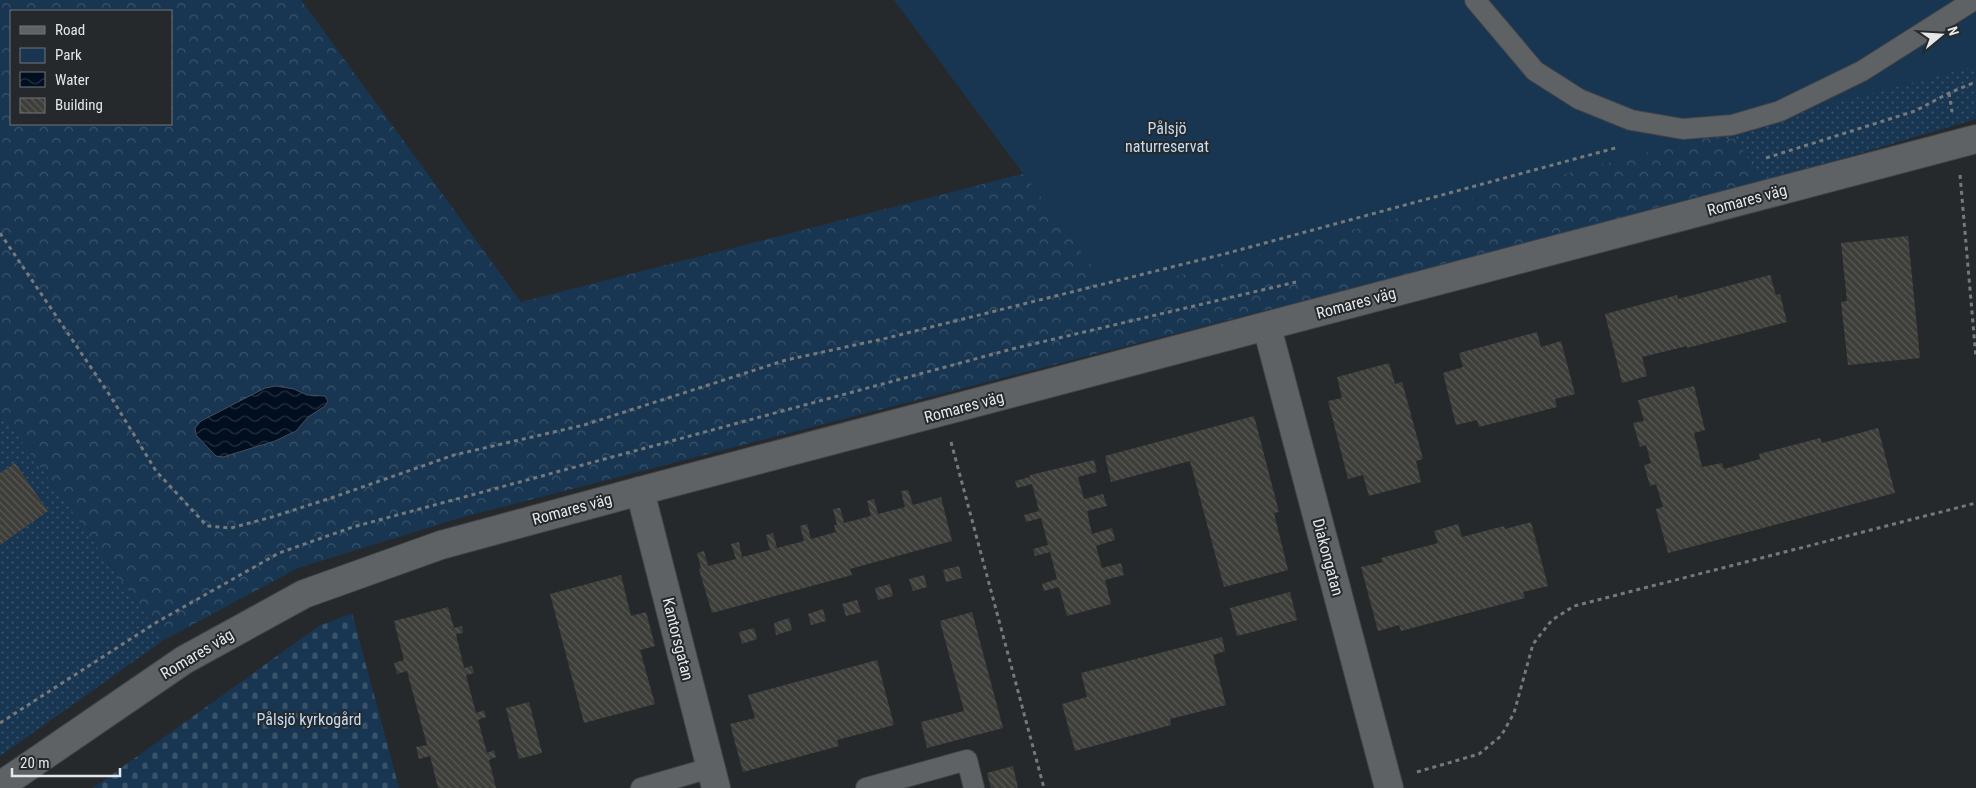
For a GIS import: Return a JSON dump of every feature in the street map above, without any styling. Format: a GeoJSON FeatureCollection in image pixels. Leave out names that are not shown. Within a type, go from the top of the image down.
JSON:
{"type":"FeatureCollection","features":[{"type":"Feature","properties":{"kind":"street","name":"Romares väg"},"geometry":{"type":"LineString","coordinates":[[0,786],[184,660],[304,594],[441,545],[1967,142]]}},
{"type":"Feature","properties":{"kind":"street","name":"Diakongatan"},"geometry":{"type":"LineString","coordinates":[[1267,327],[1388,784]]}},
{"type":"Feature","properties":{"kind":"street","name":"Kantorsgatan"},"geometry":{"type":"LineString","coordinates":[[640,491],[713,778]]}},
{"type":"Feature","properties":{"kind":"lane"},"geometry":{"type":"LineString","coordinates":[[1476,0],[1535,71],[1579,99],[1631,120],[1683,129],[1732,125],[1780,111],[1862,71],[1974,0]]}},
{"type":"Feature","properties":{"kind":"lane"},"geometry":{"type":"LineString","coordinates":[[866,788],[968,760],[974,788]]}},
{"type":"Feature","properties":{"kind":"lane"},"geometry":{"type":"LineString","coordinates":[[641,788],[713,778]]}},
{"type":"Feature","properties":{"kind":"path"},"geometry":{"type":"LineString","coordinates":[[1950,93],[1967,142],[1976,358]]}},
{"type":"Feature","properties":{"kind":"path"},"geometry":{"type":"LineString","coordinates":[[0,233],[111,397],[156,471],[207,526],[231,528],[331,498],[454,455],[584,424],[786,360],[883,339],[1228,253],[1626,145]]}},
{"type":"Feature","properties":{"kind":"path"},"geometry":{"type":"LineString","coordinates":[[943,412],[1044,788]]}},
{"type":"Feature","properties":{"kind":"path"},"geometry":{"type":"LineString","coordinates":[[1388,784],[1479,754],[1501,736],[1514,713],[1533,644],[1552,620],[1574,606],[1976,503]]}},
{"type":"Feature","properties":{"kind":"green space"},"geometry":{"type":"Polygon","coordinates":[[[0,0],[301,0],[521,302],[1499,52],[1661,138],[1735,139],[1764,182],[463,517],[298,568],[164,640],[0,411],[0,0]]]}},
{"type":"Feature","properties":{"kind":"green space","name":"Pålsjö naturreservat"},"geometry":{"type":"Polygon","coordinates":[[[894,0],[1976,0],[1976,66],[1112,293],[894,0]]]}},
{"type":"Feature","properties":{"kind":"green space"},"geometry":{"type":"Polygon","coordinates":[[[1976,0],[1976,119],[1764,182],[1661,138],[1976,0]]]}},
{"type":"Feature","properties":{"kind":"green space"},"geometry":{"type":"Polygon","coordinates":[[[0,411],[164,640],[0,756],[0,411]]]}},
{"type":"Feature","properties":{"kind":"green space","name":"Pålsjö kyrkogård"},"geometry":{"type":"Polygon","coordinates":[[[352,613],[399,788],[93,788],[319,626],[352,613]]]}},
{"type":"Feature","properties":{"kind":"water"},"geometry":{"type":"Polygon","coordinates":[[[276,386],[294,389],[307,395],[325,396],[328,401],[325,406],[308,417],[296,431],[275,441],[223,457],[216,456],[196,435],[195,428],[201,421],[265,388],[276,386]]]}},
{"type":"Feature","properties":{"kind":"building"},"geometry":{"type":"Polygon","coordinates":[[[1908,236],[1920,358],[1848,365],[1841,302],[1847,301],[1841,243],[1908,236]]]}},
{"type":"Feature","properties":{"kind":"building"},"geometry":{"type":"Polygon","coordinates":[[[1770,275],[1776,295],[1780,294],[1787,322],[1687,348],[1687,346],[1642,357],[1647,376],[1622,383],[1605,314],[1677,295],[1678,299],[1770,275]]]}},
{"type":"Feature","properties":{"kind":"building"},"geometry":{"type":"Polygon","coordinates":[[[1537,332],[1541,347],[1561,341],[1575,394],[1555,399],[1557,407],[1479,427],[1477,420],[1456,425],[1443,373],[1463,367],[1459,353],[1537,332]]]}},
{"type":"Feature","properties":{"kind":"building"},"geometry":{"type":"Polygon","coordinates":[[[1389,363],[1395,384],[1402,382],[1423,459],[1416,461],[1421,482],[1369,496],[1363,475],[1348,479],[1328,401],[1342,398],[1337,377],[1389,363]]]}},
{"type":"Feature","properties":{"kind":"building"},"geometry":{"type":"Polygon","coordinates":[[[1694,386],[1705,430],[1694,433],[1702,467],[1722,463],[1724,469],[1760,459],[1759,454],[1820,438],[1822,443],[1878,428],[1895,493],[1668,553],[1656,509],[1663,507],[1656,484],[1650,486],[1644,465],[1651,463],[1646,445],[1640,447],[1633,423],[1644,421],[1638,400],[1694,386]]]}},
{"type":"Feature","properties":{"kind":"building"},"geometry":{"type":"Polygon","coordinates":[[[1254,416],[1279,512],[1274,513],[1288,570],[1224,587],[1190,461],[1111,482],[1105,456],[1254,416]]]}},
{"type":"Feature","properties":{"kind":"building"},"geometry":{"type":"Polygon","coordinates":[[[1094,460],[1097,472],[1078,477],[1084,499],[1103,494],[1107,506],[1087,511],[1092,534],[1112,528],[1115,540],[1096,546],[1102,568],[1121,563],[1124,575],[1105,580],[1111,604],[1067,616],[1059,587],[1044,591],[1042,584],[1057,579],[1050,552],[1035,556],[1033,549],[1048,545],[1041,518],[1026,522],[1024,515],[1039,511],[1032,484],[1017,488],[1015,481],[1030,477],[1030,475],[1094,460]]]}},
{"type":"Feature","properties":{"kind":"building"},"geometry":{"type":"Polygon","coordinates":[[[15,463],[48,511],[0,545],[0,473],[15,463]]]}},
{"type":"Feature","properties":{"kind":"building"},"geometry":{"type":"Polygon","coordinates":[[[908,490],[913,505],[941,497],[952,541],[850,569],[852,575],[712,613],[699,569],[701,568],[697,553],[704,551],[708,566],[736,559],[731,544],[739,542],[742,557],[770,550],[766,535],[773,533],[777,548],[804,541],[800,526],[807,524],[811,539],[836,532],[834,525],[837,525],[833,509],[840,508],[844,523],[871,516],[867,501],[874,499],[878,514],[905,507],[901,491],[908,490]]]}},
{"type":"Feature","properties":{"kind":"building"},"geometry":{"type":"Polygon","coordinates":[[[1531,522],[1548,586],[1523,592],[1525,598],[1401,631],[1399,625],[1378,631],[1361,567],[1383,562],[1381,558],[1438,543],[1434,531],[1458,524],[1462,537],[1504,526],[1505,529],[1531,522]]]}},
{"type":"Feature","properties":{"kind":"building"},"geometry":{"type":"Polygon","coordinates":[[[959,566],[962,578],[946,582],[943,570],[959,566]]]}},
{"type":"Feature","properties":{"kind":"building"},"geometry":{"type":"Polygon","coordinates":[[[621,575],[631,616],[646,612],[655,646],[640,650],[655,704],[584,723],[550,594],[621,575]]]}},
{"type":"Feature","properties":{"kind":"building"},"geometry":{"type":"Polygon","coordinates":[[[924,575],[927,587],[913,591],[909,579],[924,575]]]}},
{"type":"Feature","properties":{"kind":"building"},"geometry":{"type":"Polygon","coordinates":[[[890,584],[893,596],[878,600],[875,588],[890,584]]]}},
{"type":"Feature","properties":{"kind":"building"},"geometry":{"type":"Polygon","coordinates":[[[1290,592],[1297,620],[1237,636],[1230,608],[1290,592]]]}},
{"type":"Feature","properties":{"kind":"building"},"geometry":{"type":"Polygon","coordinates":[[[857,600],[861,612],[846,616],[842,604],[857,600]]]}},
{"type":"Feature","properties":{"kind":"building"},"geometry":{"type":"Polygon","coordinates":[[[448,607],[454,628],[462,626],[463,633],[456,634],[464,668],[472,666],[474,673],[466,675],[476,713],[484,710],[486,717],[478,720],[487,753],[494,750],[496,757],[489,760],[496,788],[438,788],[430,756],[419,759],[416,747],[427,745],[407,671],[397,674],[394,663],[404,660],[394,621],[448,607]]]}},
{"type":"Feature","properties":{"kind":"building"},"geometry":{"type":"Polygon","coordinates":[[[823,609],[826,621],[811,625],[808,614],[823,609]]]}},
{"type":"Feature","properties":{"kind":"building"},"geometry":{"type":"Polygon","coordinates":[[[972,612],[1003,728],[927,748],[921,722],[964,711],[940,621],[972,612]]]}},
{"type":"Feature","properties":{"kind":"building"},"geometry":{"type":"Polygon","coordinates":[[[789,618],[792,630],[776,635],[774,623],[789,618]]]}},
{"type":"Feature","properties":{"kind":"building"},"geometry":{"type":"Polygon","coordinates":[[[754,628],[757,639],[742,644],[739,632],[754,628]]]}},
{"type":"Feature","properties":{"kind":"building"},"geometry":{"type":"Polygon","coordinates":[[[1222,637],[1225,651],[1213,655],[1226,705],[1170,719],[1171,725],[1075,751],[1062,704],[1087,697],[1081,673],[1222,637]]]}},
{"type":"Feature","properties":{"kind":"building"},"geometry":{"type":"Polygon","coordinates":[[[877,660],[894,725],[837,740],[839,746],[743,772],[730,724],[755,718],[748,695],[877,660]]]}},
{"type":"Feature","properties":{"kind":"building"},"geometry":{"type":"Polygon","coordinates":[[[529,702],[542,753],[519,759],[506,708],[529,702]]]}},
{"type":"Feature","properties":{"kind":"building"},"geometry":{"type":"Polygon","coordinates":[[[1013,766],[1018,788],[991,788],[987,773],[1013,766]]]}}]}
